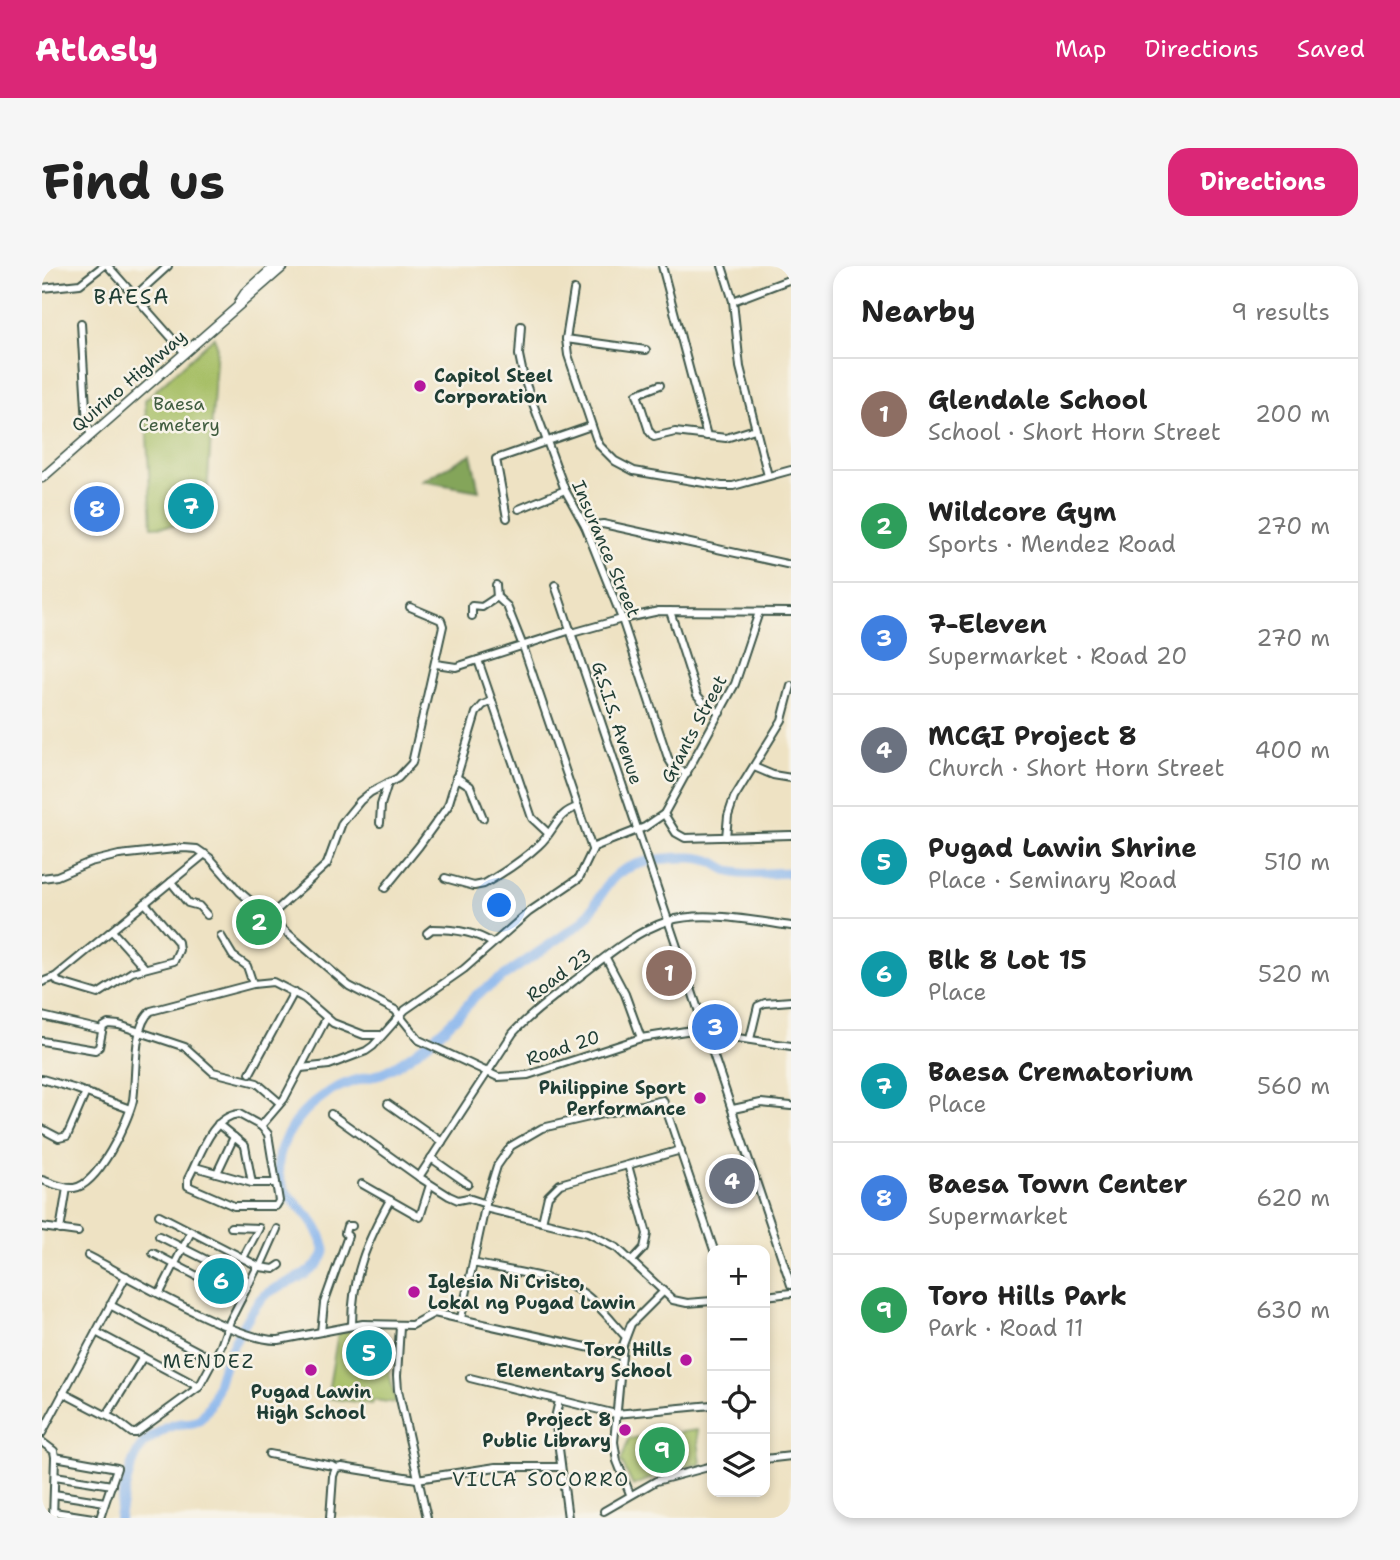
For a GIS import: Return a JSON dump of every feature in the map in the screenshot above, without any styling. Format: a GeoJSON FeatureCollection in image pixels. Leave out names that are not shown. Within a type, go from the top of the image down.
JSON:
{"type":"FeatureCollection","features":[{"type":"Feature","properties":{"kind":"main road","name":"Quirino Highway"},"geometry":{"type":"LineString","coordinates":[[235,307],[245,293],[275,266]]}},
{"type":"Feature","properties":{"kind":"main road","name":"Quirino Highway"},"geometry":{"type":"LineString","coordinates":[[42,478],[284,266]]}},
{"type":"Feature","properties":{"kind":"street"},"geometry":{"type":"LineString","coordinates":[[42,288],[76,285],[105,266],[185,353]]}},
{"type":"Feature","properties":{"kind":"street"},"geometry":{"type":"LineString","coordinates":[[135,296],[168,266]]}},
{"type":"Feature","properties":{"kind":"street"},"geometry":{"type":"LineString","coordinates":[[662,266],[707,436]]}},
{"type":"Feature","properties":{"kind":"street"},"geometry":{"type":"LineString","coordinates":[[722,266],[733,301],[740,368],[768,476]]}},
{"type":"Feature","properties":{"kind":"street"},"geometry":{"type":"LineString","coordinates":[[733,301],[791,279]]}},
{"type":"Feature","properties":{"kind":"street"},"geometry":{"type":"LineString","coordinates":[[574,290],[566,340],[568,355],[591,426],[600,446],[607,453],[634,471],[728,486],[791,470]]}},
{"type":"Feature","properties":{"kind":"street"},"geometry":{"type":"LineString","coordinates":[[81,323],[87,425],[91,435]]}},
{"type":"Feature","properties":{"kind":"street","name":"Insurance Street"},"geometry":{"type":"LineString","coordinates":[[521,326],[519,355],[524,379],[565,490],[584,526],[622,619],[668,758],[673,766],[687,774]]}},
{"type":"Feature","properties":{"kind":"street"},"geometry":{"type":"LineString","coordinates":[[566,340],[646,351]]}},
{"type":"Feature","properties":{"kind":"street"},"geometry":{"type":"LineString","coordinates":[[660,386],[637,394],[654,437],[675,432],[726,438],[755,429]]}},
{"type":"Feature","properties":{"kind":"street"},"geometry":{"type":"LineString","coordinates":[[506,518],[496,459],[591,426]]}},
{"type":"Feature","properties":{"kind":"street"},"geometry":{"type":"LineString","coordinates":[[519,509],[565,490]]}},
{"type":"Feature","properties":{"kind":"street"},"geometry":{"type":"LineString","coordinates":[[584,526],[600,524],[791,565]]}},
{"type":"Feature","properties":{"kind":"street"},"geometry":{"type":"LineString","coordinates":[[301,1068],[329,1065],[367,1050],[399,1016],[464,969],[529,912],[579,878],[592,849],[523,646],[507,606],[497,597],[496,585]]}},
{"type":"Feature","properties":{"kind":"street","name":"G.S.I.S. Avenue"},"geometry":{"type":"LineString","coordinates":[[555,585],[791,1285]]}},
{"type":"Feature","properties":{"kind":"street"},"geometry":{"type":"LineString","coordinates":[[472,616],[471,606],[482,607],[497,597]]}},
{"type":"Feature","properties":{"kind":"street"},"geometry":{"type":"LineString","coordinates":[[269,917],[327,864],[341,823],[371,792],[406,770],[415,754],[443,622],[410,607]]}},
{"type":"Feature","properties":{"kind":"street"},"geometry":{"type":"LineString","coordinates":[[670,611],[697,695],[705,704],[720,713]]}},
{"type":"Feature","properties":{"kind":"street"},"geometry":{"type":"LineString","coordinates":[[436,664],[453,667],[572,631],[670,611],[791,612]]}},
{"type":"Feature","properties":{"kind":"street","name":"Grants Street"},"geometry":{"type":"LineString","coordinates":[[592,849],[638,830],[664,814],[738,675],[759,612]]}},
{"type":"Feature","properties":{"kind":"street"},"geometry":{"type":"LineString","coordinates":[[478,660],[531,818],[548,833]]}},
{"type":"Feature","properties":{"kind":"street"},"geometry":{"type":"LineString","coordinates":[[726,837],[728,816],[734,798],[787,715],[791,686]]}},
{"type":"Feature","properties":{"kind":"street"},"geometry":{"type":"LineString","coordinates":[[384,888],[448,806],[476,713],[483,705],[492,701]]}},
{"type":"Feature","properties":{"kind":"street"},"geometry":{"type":"LineString","coordinates":[[754,767],[773,775],[791,778]]}},
{"type":"Feature","properties":{"kind":"street"},"geometry":{"type":"LineString","coordinates":[[456,777],[470,786],[484,818]]}},
{"type":"Feature","properties":{"kind":"street"},"geometry":{"type":"LineString","coordinates":[[380,823],[381,805],[388,783]]}},
{"type":"Feature","properties":{"kind":"street"},"geometry":{"type":"LineString","coordinates":[[445,877],[474,886],[484,884],[542,843],[563,814],[578,807]]}},
{"type":"Feature","properties":{"kind":"street"},"geometry":{"type":"LineString","coordinates":[[664,814],[676,834],[683,837],[791,835]]}},
{"type":"Feature","properties":{"kind":"street"},"geometry":{"type":"LineString","coordinates":[[42,878],[57,876],[90,862],[119,855],[190,848],[205,854],[234,887],[355,991],[389,1006],[399,1016]]}},
{"type":"Feature","properties":{"kind":"street"},"geometry":{"type":"LineString","coordinates":[[42,982],[55,977],[205,854]]}},
{"type":"Feature","properties":{"kind":"street"},"geometry":{"type":"LineString","coordinates":[[171,882],[188,903],[199,906],[206,915]]}},
{"type":"Feature","properties":{"kind":"street"},"geometry":{"type":"LineString","coordinates":[[55,977],[58,982],[99,994],[132,972],[174,961],[179,950],[177,942],[145,903]]}},
{"type":"Feature","properties":{"kind":"street","name":"Road 23"},"geometry":{"type":"LineString","coordinates":[[419,1177],[508,1040],[530,1015],[641,933],[669,920],[713,917],[791,926]]}},
{"type":"Feature","properties":{"kind":"street"},"geometry":{"type":"LineString","coordinates":[[429,929],[471,934],[492,943]]}},
{"type":"Feature","properties":{"kind":"street"},"geometry":{"type":"LineString","coordinates":[[112,931],[145,968]]}},
{"type":"Feature","properties":{"kind":"street"},"geometry":{"type":"LineString","coordinates":[[221,936],[233,956],[247,966],[253,984]]}},
{"type":"Feature","properties":{"kind":"street"},"geometry":{"type":"LineString","coordinates":[[606,958],[625,993],[641,1038]]}},
{"type":"Feature","properties":{"kind":"street"},"geometry":{"type":"LineString","coordinates":[[42,1180],[76,1188],[94,1176],[130,1109],[140,1032],[145,1017],[151,1011],[253,984],[273,982],[293,992],[326,1019],[364,1035],[383,1034]]}},
{"type":"Feature","properties":{"kind":"street"},"geometry":{"type":"LineString","coordinates":[[250,1073],[293,992]]}},
{"type":"Feature","properties":{"kind":"street"},"geometry":{"type":"LineString","coordinates":[[750,1039],[758,1006],[791,1001]]}},
{"type":"Feature","properties":{"kind":"street"},"geometry":{"type":"LineString","coordinates":[[42,1016],[102,1030]]}},
{"type":"Feature","properties":{"kind":"street","name":"Road 20"},"geometry":{"type":"LineString","coordinates":[[399,1016],[419,1040],[486,1073],[505,1078],[521,1077],[641,1038],[705,1028]]}},
{"type":"Feature","properties":{"kind":"street"},"geometry":{"type":"LineString","coordinates":[[261,1126],[280,1103],[326,1019]]}},
{"type":"Feature","properties":{"kind":"street"},"geometry":{"type":"LineString","coordinates":[[42,1041],[95,1050],[99,1047],[102,1030],[111,1024],[185,1047],[213,1072],[257,1083],[280,1103]]}},
{"type":"Feature","properties":{"kind":"street"},"geometry":{"type":"LineString","coordinates":[[364,1035],[367,1050]]}},
{"type":"Feature","properties":{"kind":"street"},"geometry":{"type":"LineString","coordinates":[[708,1037],[724,1035],[791,1046]]}},
{"type":"Feature","properties":{"kind":"street"},"geometry":{"type":"LineString","coordinates":[[42,1079],[130,1109]]}},
{"type":"Feature","properties":{"kind":"street"},"geometry":{"type":"LineString","coordinates":[[42,1129],[59,1138],[67,1136],[86,1092]]}},
{"type":"Feature","properties":{"kind":"street"},"geometry":{"type":"LineString","coordinates":[[461,1318],[485,1206],[497,1166],[511,1146],[542,1128],[663,1100],[712,1245]]}},
{"type":"Feature","properties":{"kind":"street"},"geometry":{"type":"LineString","coordinates":[[733,1109],[761,1103],[791,1105]]}},
{"type":"Feature","properties":{"kind":"street"},"geometry":{"type":"LineString","coordinates":[[388,1104],[442,1142]]}},
{"type":"Feature","properties":{"kind":"street"},"geometry":{"type":"LineString","coordinates":[[239,1114],[261,1126],[268,1134],[279,1201],[275,1206],[234,1206],[188,1186],[188,1179],[218,1124],[228,1116],[239,1114]]}},
{"type":"Feature","properties":{"kind":"street"},"geometry":{"type":"LineString","coordinates":[[331,1114],[430,1185],[455,1199],[468,1198],[485,1206],[589,1233],[603,1239],[632,1261],[663,1292],[679,1302],[707,1301]]}},
{"type":"Feature","properties":{"kind":"street"},"geometry":{"type":"LineString","coordinates":[[218,1124],[245,1146],[252,1182]]}},
{"type":"Feature","properties":{"kind":"street"},"geometry":{"type":"LineString","coordinates":[[217,1173],[234,1137]]}},
{"type":"Feature","properties":{"kind":"street"},"geometry":{"type":"LineString","coordinates":[[542,1222],[548,1196],[555,1187],[681,1150]]}},
{"type":"Feature","properties":{"kind":"street"},"geometry":{"type":"LineString","coordinates":[[431,1158],[468,1184]]}},
{"type":"Feature","properties":{"kind":"street"},"geometry":{"type":"LineString","coordinates":[[628,1165],[647,1234],[644,1248],[632,1261]]}},
{"type":"Feature","properties":{"kind":"street"},"geometry":{"type":"LineString","coordinates":[[195,1167],[252,1182],[276,1183]]}},
{"type":"Feature","properties":{"kind":"street"},"geometry":{"type":"LineString","coordinates":[[362,1184],[420,1217],[430,1185]]}},
{"type":"Feature","properties":{"kind":"street"},"geometry":{"type":"LineString","coordinates":[[60,1230],[67,1188]]}},
{"type":"Feature","properties":{"kind":"street"},"geometry":{"type":"LineString","coordinates":[[352,1325],[353,1301],[364,1250],[390,1200]]}},
{"type":"Feature","properties":{"kind":"street"},"geometry":{"type":"LineString","coordinates":[[159,1215],[259,1266],[274,1269],[280,1265]]}},
{"type":"Feature","properties":{"kind":"street"},"geometry":{"type":"LineString","coordinates":[[321,1332],[324,1303],[348,1236],[345,1233],[347,1226],[352,1226]]}},
{"type":"Feature","properties":{"kind":"street"},"geometry":{"type":"LineString","coordinates":[[42,1227],[78,1232]]}},
{"type":"Feature","properties":{"kind":"street"},"geometry":{"type":"LineString","coordinates":[[232,1227],[259,1228],[243,1258]]}},
{"type":"Feature","properties":{"kind":"street"},"geometry":{"type":"LineString","coordinates":[[63,1393],[107,1415],[133,1434],[199,1387],[231,1328],[241,1299],[277,1228]]}},
{"type":"Feature","properties":{"kind":"street"},"geometry":{"type":"LineString","coordinates":[[160,1293],[191,1232]]}},
{"type":"Feature","properties":{"kind":"street"},"geometry":{"type":"LineString","coordinates":[[159,1236],[250,1282]]}},
{"type":"Feature","properties":{"kind":"street"},"geometry":{"type":"LineString","coordinates":[[153,1254],[241,1299]]}},
{"type":"Feature","properties":{"kind":"street"},"geometry":{"type":"LineString","coordinates":[[88,1256],[231,1328],[273,1341],[352,1325],[400,1326],[419,1322],[432,1313],[622,1355]]}},
{"type":"Feature","properties":{"kind":"street"},"geometry":{"type":"LineString","coordinates":[[473,1263],[573,1288],[590,1298],[625,1336]]}},
{"type":"Feature","properties":{"kind":"street"},"geometry":{"type":"LineString","coordinates":[[42,1433],[126,1276]]}},
{"type":"Feature","properties":{"kind":"street"},"geometry":{"type":"LineString","coordinates":[[630,1494],[615,1452],[616,1414],[625,1336],[636,1318],[663,1292]]}},
{"type":"Feature","properties":{"kind":"street"},"geometry":{"type":"LineString","coordinates":[[770,1295],[791,1293]]}},
{"type":"Feature","properties":{"kind":"street"},"geometry":{"type":"LineString","coordinates":[[110,1305],[214,1360]]}},
{"type":"Feature","properties":{"kind":"street"},"geometry":{"type":"LineString","coordinates":[[400,1326],[397,1381],[427,1518]]}},
{"type":"Feature","properties":{"kind":"street"},"geometry":{"type":"LineString","coordinates":[[96,1332],[199,1387]]}},
{"type":"Feature","properties":{"kind":"street"},"geometry":{"type":"LineString","coordinates":[[107,1415],[142,1357]]}},
{"type":"Feature","properties":{"kind":"street"},"geometry":{"type":"LineString","coordinates":[[470,1378],[616,1414],[707,1405]]}},
{"type":"Feature","properties":{"kind":"street"},"geometry":{"type":"LineString","coordinates":[[559,1401],[555,1418],[568,1518]]}},
{"type":"Feature","properties":{"kind":"street"},"geometry":{"type":"LineString","coordinates":[[42,1442],[54,1451],[55,1457],[54,1515],[93,1518]]}},
{"type":"Feature","properties":{"kind":"street"},"geometry":{"type":"LineString","coordinates":[[269,1454],[336,1468],[417,1479],[508,1466],[561,1466]]}},
{"type":"Feature","properties":{"kind":"street"},"geometry":{"type":"LineString","coordinates":[[770,1458],[791,1456]]}},
{"type":"Feature","properties":{"kind":"street"},"geometry":{"type":"LineString","coordinates":[[55,1457],[117,1468],[100,1518]]}},
{"type":"Feature","properties":{"kind":"street"},"geometry":{"type":"LineString","coordinates":[[604,1511],[656,1481],[707,1467]]}},
{"type":"Feature","properties":{"kind":"street"},"geometry":{"type":"LineString","coordinates":[[330,1518],[336,1468]]}},
{"type":"Feature","properties":{"kind":"street"},"geometry":{"type":"LineString","coordinates":[[55,1476],[112,1485]]}},
{"type":"Feature","properties":{"kind":"street"},"geometry":{"type":"LineString","coordinates":[[54,1494],[105,1502]]}},
{"type":"Feature","properties":{"kind":"green space","name":"Baesa Cemetery"},"geometry":{"type":"Polygon","coordinates":[[[214,337],[217,345],[205,524],[152,527],[145,400],[214,337]]]}},
{"type":"Feature","properties":{"kind":"green space"},"geometry":{"type":"Polygon","coordinates":[[[471,454],[479,491],[422,481],[471,454]]]}},
{"type":"Feature","properties":{"kind":"green space"},"geometry":{"type":"Polygon","coordinates":[[[367,1327],[379,1330],[389,1339],[389,1372],[396,1403],[374,1400],[372,1404],[327,1398],[338,1333],[367,1327]]]}},
{"type":"Feature","properties":{"kind":"green space"},"geometry":{"type":"Polygon","coordinates":[[[697,1430],[701,1464],[671,1470],[633,1486],[621,1461],[629,1439],[697,1430]]]}},
{"type":"Feature","properties":{"kind":"waterway"},"geometry":{"type":"LineString","coordinates":[[119,1518],[131,1469],[144,1443],[171,1426],[195,1422],[203,1416],[212,1401],[234,1343],[259,1301],[273,1290],[309,1271],[323,1256],[324,1247],[316,1227],[282,1186],[278,1165],[287,1135],[310,1106],[337,1088],[386,1071],[421,1048],[475,996],[580,924],[609,883],[622,871],[662,859],[690,858],[713,862],[737,873],[791,873]]}},
{"type":"Feature","properties":{"kind":"place","name":"Capitol Steel Corporation"},"geometry":{"type":"Point","coordinates":[420,386]}},
{"type":"Feature","properties":{"kind":"place","name":"Baesa Crematorium"},"geometry":{"type":"Point","coordinates":[191,506]}},
{"type":"Feature","properties":{"kind":"place","name":"Baesa Town Center"},"geometry":{"type":"Point","coordinates":[97,509]}},
{"type":"Feature","properties":{"kind":"place","name":"Wildcore Gym"},"geometry":{"type":"Point","coordinates":[259,922]}},
{"type":"Feature","properties":{"kind":"place","name":"Glendale School"},"geometry":{"type":"Point","coordinates":[669,973]}},
{"type":"Feature","properties":{"kind":"place","name":"7-Eleven"},"geometry":{"type":"Point","coordinates":[715,1027]}},
{"type":"Feature","properties":{"kind":"place","name":"Philippine Sport Performance"},"geometry":{"type":"Point","coordinates":[700,1098]}},
{"type":"Feature","properties":{"kind":"place","name":"MCGI Project 8"},"geometry":{"type":"Point","coordinates":[732,1181]}},
{"type":"Feature","properties":{"kind":"place","name":"Blk 8 Lot 15"},"geometry":{"type":"Point","coordinates":[221,1281]}},
{"type":"Feature","properties":{"kind":"place","name":"Iglesia Ni Cristo, Lokal ng Pugad Lawin"},"geometry":{"type":"Point","coordinates":[414,1292]}},
{"type":"Feature","properties":{"kind":"place","name":"Pugad Lawin Shrine"},"geometry":{"type":"Point","coordinates":[369,1353]}},
{"type":"Feature","properties":{"kind":"place","name":"Toro Hills Elementary School"},"geometry":{"type":"Point","coordinates":[686,1360]}},
{"type":"Feature","properties":{"kind":"place","name":"Pugad Lawin High School"},"geometry":{"type":"Point","coordinates":[311,1370]}},
{"type":"Feature","properties":{"kind":"place","name":"Project 8 Public Library"},"geometry":{"type":"Point","coordinates":[625,1430]}},
{"type":"Feature","properties":{"kind":"place","name":"Toro Hills Park"},"geometry":{"type":"Point","coordinates":[662,1450]}},
{"type":"Feature","properties":{"kind":"district","name":"BAESA"},"geometry":{"type":"Point","coordinates":[132,297]}},
{"type":"Feature","properties":{"kind":"district","name":"MENDEZ"},"geometry":{"type":"Point","coordinates":[209,1361]}},
{"type":"Feature","properties":{"kind":"district","name":"VILLA SOCORRO"},"geometry":{"type":"Point","coordinates":[541,1479]}}]}
